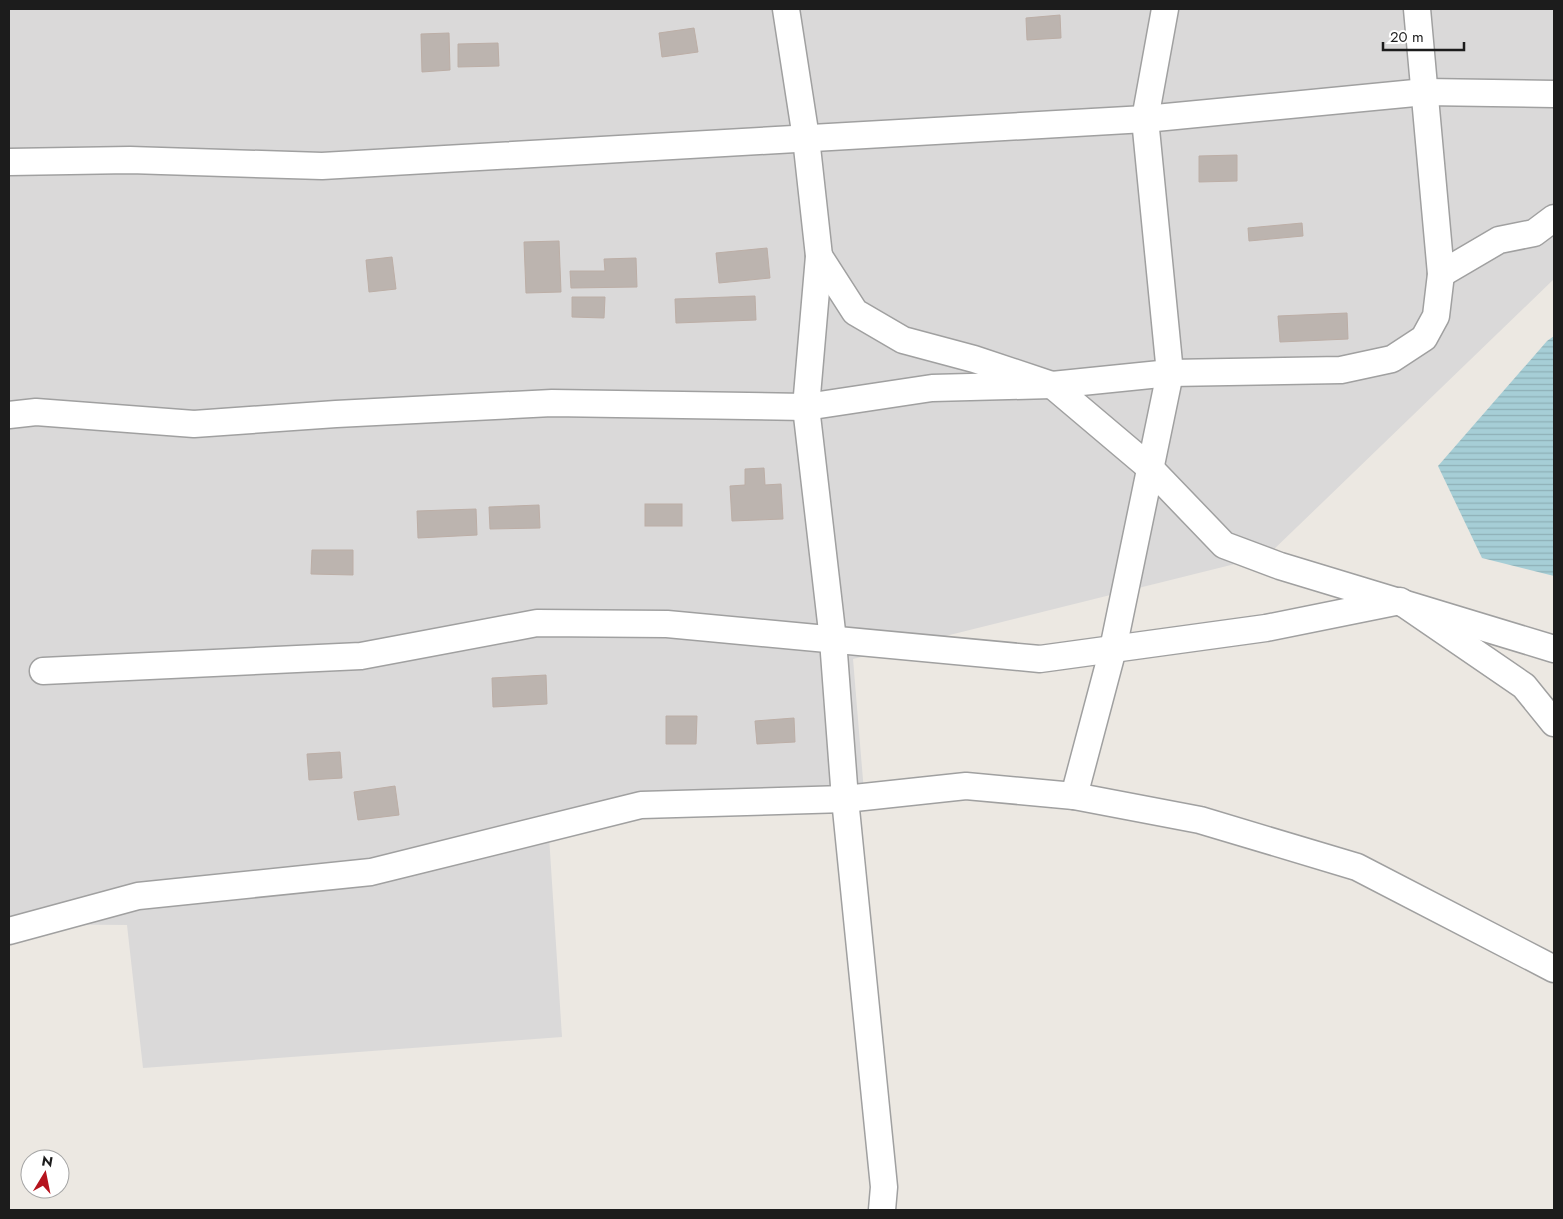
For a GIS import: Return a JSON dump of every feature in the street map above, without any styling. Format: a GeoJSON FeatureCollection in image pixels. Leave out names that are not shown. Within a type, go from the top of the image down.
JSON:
{"type":"FeatureCollection","features":[{"type":"Feature","properties":{"kind":"street"},"geometry":{"type":"LineString","coordinates":[[786,9],[806,138],[820,256],[806,407],[832,640],[845,799],[884,1187],[882,1210]]}},
{"type":"Feature","properties":{"kind":"street"},"geometry":{"type":"LineString","coordinates":[[1074,796],[1113,649],[1149,466],[1170,373],[1145,120],[1164,9]]}},
{"type":"Feature","properties":{"kind":"street"},"geometry":{"type":"LineString","coordinates":[[9,415],[36,412],[194,424],[336,414],[552,403],[806,407],[932,388],[1052,385],[1170,373],[1341,370],[1392,359],[1424,338],[1436,316],[1441,274],[1416,9]]}},
{"type":"Feature","properties":{"kind":"street"},"geometry":{"type":"LineString","coordinates":[[9,162],[130,160],[322,166],[1145,120],[1425,92],[1554,94]]}},
{"type":"Feature","properties":{"kind":"street"},"geometry":{"type":"LineString","coordinates":[[1441,274],[1498,240],[1534,234],[1554,218]]}},
{"type":"Feature","properties":{"kind":"street"},"geometry":{"type":"LineString","coordinates":[[820,256],[855,312],[903,340],[974,359],[1052,385],[1149,466],[1224,545],[1280,566],[1554,649]]}},
{"type":"Feature","properties":{"kind":"street"},"geometry":{"type":"LineString","coordinates":[[43,671],[361,656],[537,623],[667,624],[1040,659],[1266,628],[1400,601],[1524,686],[1554,723]]}},
{"type":"Feature","properties":{"kind":"street"},"geometry":{"type":"LineString","coordinates":[[9,931],[138,896],[371,872],[641,805],[845,799],[966,786],[1074,796],[1200,820],[1357,867],[1554,969]]}},
{"type":"Feature","properties":{"kind":"shaded area"},"geometry":{"type":"Polygon","coordinates":[[[9,9],[1554,9],[1554,279],[1267,556],[853,659],[864,792],[548,821],[562,1037],[143,1068],[127,925],[9,924],[9,9]]]}},
{"type":"Feature","properties":{"kind":"water"},"geometry":{"type":"Polygon","coordinates":[[[1554,336],[1554,576],[1482,558],[1438,466],[1547,341],[1554,336]]]}},
{"type":"Feature","properties":{"kind":"building"},"geometry":{"type":"Polygon","coordinates":[[[1060,15],[1061,38],[1027,40],[1026,18],[1060,15]]]}},
{"type":"Feature","properties":{"kind":"building"},"geometry":{"type":"Polygon","coordinates":[[[694,28],[698,52],[662,57],[659,33],[694,28]]]}},
{"type":"Feature","properties":{"kind":"building"},"geometry":{"type":"Polygon","coordinates":[[[449,33],[450,70],[422,72],[421,34],[449,33]]]}},
{"type":"Feature","properties":{"kind":"building"},"geometry":{"type":"Polygon","coordinates":[[[498,43],[499,66],[458,67],[458,44],[498,43]]]}},
{"type":"Feature","properties":{"kind":"building"},"geometry":{"type":"Polygon","coordinates":[[[1237,155],[1237,181],[1199,182],[1199,156],[1237,155]]]}},
{"type":"Feature","properties":{"kind":"building"},"geometry":{"type":"Polygon","coordinates":[[[1302,223],[1303,236],[1249,241],[1248,228],[1302,223]]]}},
{"type":"Feature","properties":{"kind":"building"},"geometry":{"type":"Polygon","coordinates":[[[559,241],[561,292],[526,293],[524,242],[559,241]]]}},
{"type":"Feature","properties":{"kind":"building"},"geometry":{"type":"Polygon","coordinates":[[[767,248],[770,278],[719,283],[716,253],[767,248]]]}},
{"type":"Feature","properties":{"kind":"building"},"geometry":{"type":"Polygon","coordinates":[[[392,257],[396,289],[369,292],[366,260],[392,257]]]}},
{"type":"Feature","properties":{"kind":"building"},"geometry":{"type":"Polygon","coordinates":[[[636,258],[637,287],[571,288],[570,271],[605,271],[604,259],[636,258]]]}},
{"type":"Feature","properties":{"kind":"building"},"geometry":{"type":"Polygon","coordinates":[[[755,296],[756,320],[676,323],[675,299],[755,296]]]}},
{"type":"Feature","properties":{"kind":"building"},"geometry":{"type":"Polygon","coordinates":[[[572,297],[605,297],[604,318],[572,317],[572,297]]]}},
{"type":"Feature","properties":{"kind":"building"},"geometry":{"type":"Polygon","coordinates":[[[1347,313],[1348,339],[1280,342],[1278,316],[1347,313]]]}},
{"type":"Feature","properties":{"kind":"building"},"geometry":{"type":"Polygon","coordinates":[[[764,468],[765,485],[781,484],[783,519],[732,521],[730,486],[745,485],[745,469],[764,468]]]}},
{"type":"Feature","properties":{"kind":"building"},"geometry":{"type":"Polygon","coordinates":[[[645,504],[682,504],[682,526],[645,526],[645,504]]]}},
{"type":"Feature","properties":{"kind":"building"},"geometry":{"type":"Polygon","coordinates":[[[539,505],[540,528],[490,529],[489,507],[539,505]]]}},
{"type":"Feature","properties":{"kind":"building"},"geometry":{"type":"Polygon","coordinates":[[[476,509],[477,535],[418,538],[417,511],[476,509]]]}},
{"type":"Feature","properties":{"kind":"building"},"geometry":{"type":"Polygon","coordinates":[[[312,550],[353,550],[353,575],[311,574],[312,550]]]}},
{"type":"Feature","properties":{"kind":"building"},"geometry":{"type":"Polygon","coordinates":[[[546,675],[547,704],[493,707],[492,678],[546,675]]]}},
{"type":"Feature","properties":{"kind":"building"},"geometry":{"type":"Polygon","coordinates":[[[666,716],[697,716],[696,744],[666,744],[666,716]]]}},
{"type":"Feature","properties":{"kind":"building"},"geometry":{"type":"Polygon","coordinates":[[[794,718],[795,742],[757,744],[755,721],[794,718]]]}},
{"type":"Feature","properties":{"kind":"building"},"geometry":{"type":"Polygon","coordinates":[[[340,752],[342,778],[309,780],[307,754],[340,752]]]}},
{"type":"Feature","properties":{"kind":"building"},"geometry":{"type":"Polygon","coordinates":[[[395,786],[399,815],[358,820],[354,792],[395,786]]]}}]}
